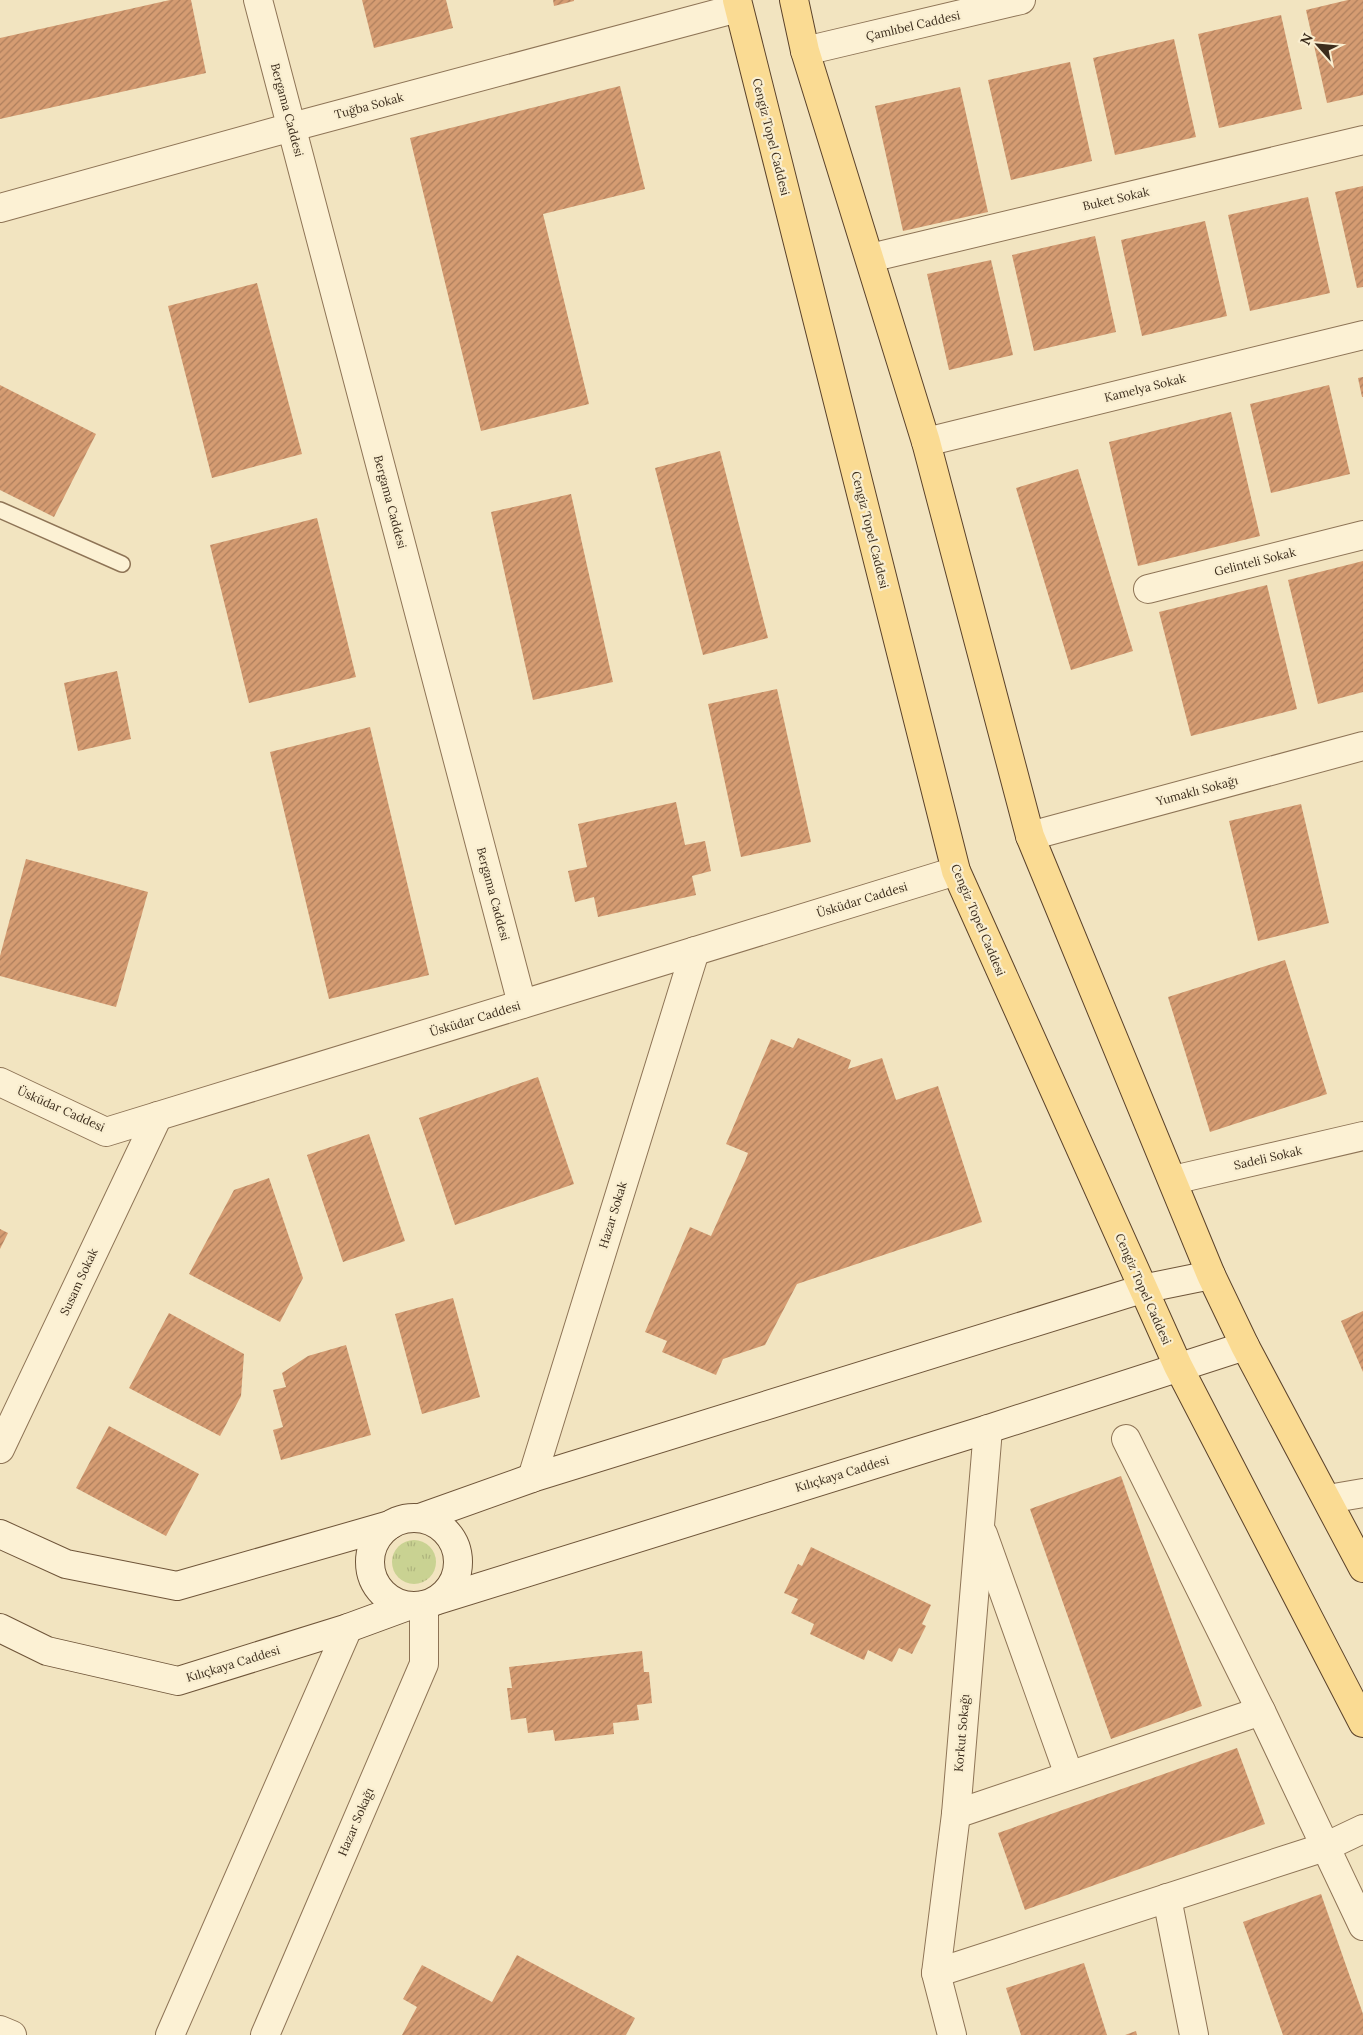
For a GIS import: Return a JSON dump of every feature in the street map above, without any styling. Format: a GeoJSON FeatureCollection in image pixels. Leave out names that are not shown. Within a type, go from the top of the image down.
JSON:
{"type":"FeatureCollection","features":[{"type":"Feature","properties":{"kind":"main road"},"geometry":{"type":"LineString","coordinates":[[794,0],[805,51],[926,442],[1030,836],[1211,1275],[1245,1346],[1363,1568]]}},
{"type":"Feature","properties":{"kind":"main road","name":"Cengiz Topel Caddesi"},"geometry":{"type":"LineString","coordinates":[[737,4],[956,871],[1178,1366],[1363,1723]]}},
{"type":"Feature","properties":{"kind":"street","name":"Bergama Caddesi"},"geometry":{"type":"LineString","coordinates":[[258,0],[522,1004]]}},
{"type":"Feature","properties":{"kind":"street","name":"Çamlıbel Caddesi"},"geometry":{"type":"LineString","coordinates":[[805,51],[1021,0]]}},
{"type":"Feature","properties":{"kind":"street","name":"Tuğba Sokak"},"geometry":{"type":"LineString","coordinates":[[0,208],[737,4]]}},
{"type":"Feature","properties":{"kind":"street","name":"Buket Sokak"},"geometry":{"type":"LineString","coordinates":[[870,258],[1363,140]]}},
{"type":"Feature","properties":{"kind":"street","name":"Kamelya Sokak"},"geometry":{"type":"LineString","coordinates":[[926,442],[1363,335]]}},
{"type":"Feature","properties":{"kind":"street","name":"Gelinteli Sokak"},"geometry":{"type":"LineString","coordinates":[[1148,589],[1363,536]]}},
{"type":"Feature","properties":{"kind":"street","name":"Yumaklı Sokağı"},"geometry":{"type":"LineString","coordinates":[[1030,836],[1363,746]]}},
{"type":"Feature","properties":{"kind":"street","name":"Üsküdar Caddesi"},"geometry":{"type":"LineString","coordinates":[[0,1082],[106,1132],[956,871]]}},
{"type":"Feature","properties":{"kind":"street","name":"Hazar Sokak"},"geometry":{"type":"LineString","coordinates":[[532,1478],[695,951]]}},
{"type":"Feature","properties":{"kind":"street","name":"Susam Sokak"},"geometry":{"type":"LineString","coordinates":[[0,1449],[158,1116]]}},
{"type":"Feature","properties":{"kind":"street","name":"Sadeli Sokak"},"geometry":{"type":"LineString","coordinates":[[1173,1180],[1363,1136]]}},
{"type":"Feature","properties":{"kind":"street"},"geometry":{"type":"LineString","coordinates":[[420,1518],[532,1478],[1142,1289],[1211,1275]]}},
{"type":"Feature","properties":{"kind":"street","name":"Kılıçkaya Caddesi"},"geometry":{"type":"LineString","coordinates":[[0,1628],[47,1652],[178,1681],[988,1429],[1178,1366],[1245,1346]]}},
{"type":"Feature","properties":{"kind":"street","name":"Korkut Sokağı"},"geometry":{"type":"LineString","coordinates":[[952,2035],[936,1972],[956,1814],[988,1429]]}},
{"type":"Feature","properties":{"kind":"street"},"geometry":{"type":"LineString","coordinates":[[1126,1439],[1261,1711],[1363,1926]]}},
{"type":"Feature","properties":{"kind":"street"},"geometry":{"type":"LineString","coordinates":[[1328,1499],[1363,1493]]}},
{"type":"Feature","properties":{"kind":"street"},"geometry":{"type":"LineString","coordinates":[[0,1534],[66,1564],[178,1586],[390,1524],[404,1518],[420,1518],[435,1522],[447,1532],[455,1545],[458,1560],[457,1576],[450,1589],[423,1604],[394,1602],[381,1592],[373,1579],[370,1564],[372,1549],[379,1535],[390,1524]]}},
{"type":"Feature","properties":{"kind":"street"},"geometry":{"type":"LineString","coordinates":[[980,1526],[1069,1776]]}},
{"type":"Feature","properties":{"kind":"street","name":"Hazar Sokağı"},"geometry":{"type":"LineString","coordinates":[[265,2035],[424,1664],[423,1604]]}},
{"type":"Feature","properties":{"kind":"street"},"geometry":{"type":"LineString","coordinates":[[170,2035],[348,1628]]}},
{"type":"Feature","properties":{"kind":"street"},"geometry":{"type":"LineString","coordinates":[[956,1814],[1261,1711]]}},
{"type":"Feature","properties":{"kind":"street"},"geometry":{"type":"LineString","coordinates":[[936,1972],[1325,1847],[1363,1829]]}},
{"type":"Feature","properties":{"kind":"street"},"geometry":{"type":"LineString","coordinates":[[1167,1898],[1194,2035]]}},
{"type":"Feature","properties":{"kind":"street"},"geometry":{"type":"LineString","coordinates":[[0,2030],[12,2035]]}},
{"type":"Feature","properties":{"kind":"lane"},"geometry":{"type":"LineString","coordinates":[[0,510],[122,564]]}},
{"type":"Feature","properties":{"kind":"green space"},"geometry":{"type":"Polygon","coordinates":[[[410,1540],[418,1540],[430,1546],[436,1562],[430,1578],[418,1584],[410,1584],[398,1578],[392,1566],[392,1558],[398,1546],[410,1540]]]}},
{"type":"Feature","properties":{"kind":"building"},"geometry":{"type":"Polygon","coordinates":[[[170,0],[191,0],[206,73],[0,119],[0,38],[170,0]]]}},
{"type":"Feature","properties":{"kind":"building"},"geometry":{"type":"Polygon","coordinates":[[[362,0],[446,0],[453,28],[374,48],[362,0]]]}},
{"type":"Feature","properties":{"kind":"building"},"geometry":{"type":"Polygon","coordinates":[[[553,0],[574,0],[574,1],[554,6],[553,0]]]}},
{"type":"Feature","properties":{"kind":"building"},"geometry":{"type":"Polygon","coordinates":[[[1348,0],[1363,0],[1363,95],[1327,103],[1306,10],[1348,0]]]}},
{"type":"Feature","properties":{"kind":"building"},"geometry":{"type":"Polygon","coordinates":[[[1281,15],[1302,109],[1219,128],[1198,34],[1281,15]]]}},
{"type":"Feature","properties":{"kind":"building"},"geometry":{"type":"Polygon","coordinates":[[[1174,39],[1196,137],[1115,155],[1093,58],[1174,39]]]}},
{"type":"Feature","properties":{"kind":"building"},"geometry":{"type":"Polygon","coordinates":[[[1070,62],[1092,161],[1011,180],[988,80],[1070,62]]]}},
{"type":"Feature","properties":{"kind":"building"},"geometry":{"type":"Polygon","coordinates":[[[620,86],[645,189],[543,214],[589,404],[481,431],[410,138],[620,86]]]}},
{"type":"Feature","properties":{"kind":"building"},"geometry":{"type":"Polygon","coordinates":[[[960,87],[988,212],[903,231],[875,106],[960,87]]]}},
{"type":"Feature","properties":{"kind":"building"},"geometry":{"type":"Polygon","coordinates":[[[1363,186],[1363,287],[1357,288],[1335,192],[1363,186]]]}},
{"type":"Feature","properties":{"kind":"building"},"geometry":{"type":"Polygon","coordinates":[[[1308,197],[1330,293],[1250,311],[1228,215],[1308,197]]]}},
{"type":"Feature","properties":{"kind":"building"},"geometry":{"type":"Polygon","coordinates":[[[1205,221],[1227,316],[1142,336],[1121,240],[1205,221]]]}},
{"type":"Feature","properties":{"kind":"building"},"geometry":{"type":"Polygon","coordinates":[[[1095,236],[1116,332],[1034,351],[1012,255],[1095,236]]]}},
{"type":"Feature","properties":{"kind":"building"},"geometry":{"type":"Polygon","coordinates":[[[991,260],[1013,355],[949,370],[927,274],[991,260]]]}},
{"type":"Feature","properties":{"kind":"building"},"geometry":{"type":"Polygon","coordinates":[[[257,283],[302,454],[212,478],[168,306],[257,283]]]}},
{"type":"Feature","properties":{"kind":"building"},"geometry":{"type":"Polygon","coordinates":[[[1363,377],[1363,397],[1362,397],[1358,378],[1363,377]]]}},
{"type":"Feature","properties":{"kind":"building"},"geometry":{"type":"Polygon","coordinates":[[[0,385],[96,434],[54,517],[0,490],[0,385]]]}},
{"type":"Feature","properties":{"kind":"building"},"geometry":{"type":"Polygon","coordinates":[[[1329,385],[1350,474],[1271,493],[1250,404],[1329,385]]]}},
{"type":"Feature","properties":{"kind":"building"},"geometry":{"type":"Polygon","coordinates":[[[1231,412],[1260,536],[1138,566],[1109,442],[1231,412]]]}},
{"type":"Feature","properties":{"kind":"building"},"geometry":{"type":"Polygon","coordinates":[[[720,451],[768,638],[703,655],[655,468],[720,451]]]}},
{"type":"Feature","properties":{"kind":"building"},"geometry":{"type":"Polygon","coordinates":[[[1078,469],[1133,651],[1071,670],[1016,488],[1078,469]]]}},
{"type":"Feature","properties":{"kind":"building"},"geometry":{"type":"Polygon","coordinates":[[[571,494],[613,682],[533,700],[491,512],[571,494]]]}},
{"type":"Feature","properties":{"kind":"building"},"geometry":{"type":"Polygon","coordinates":[[[317,518],[356,677],[249,703],[210,545],[317,518]]]}},
{"type":"Feature","properties":{"kind":"building"},"geometry":{"type":"Polygon","coordinates":[[[1363,561],[1363,692],[1318,704],[1288,580],[1363,561]]]}},
{"type":"Feature","properties":{"kind":"building"},"geometry":{"type":"Polygon","coordinates":[[[1267,585],[1297,709],[1191,736],[1159,612],[1267,585]]]}},
{"type":"Feature","properties":{"kind":"building"},"geometry":{"type":"Polygon","coordinates":[[[117,671],[131,739],[78,751],[64,683],[117,671]]]}},
{"type":"Feature","properties":{"kind":"building"},"geometry":{"type":"Polygon","coordinates":[[[777,689],[811,842],[741,857],[708,704],[777,689]]]}},
{"type":"Feature","properties":{"kind":"building"},"geometry":{"type":"Polygon","coordinates":[[[370,727],[429,975],[329,999],[270,752],[370,727]]]}},
{"type":"Feature","properties":{"kind":"building"},"geometry":{"type":"Polygon","coordinates":[[[676,802],[685,845],[705,841],[711,871],[692,876],[696,895],[598,917],[594,897],[575,902],[568,871],[587,867],[578,824],[676,802]]]}},
{"type":"Feature","properties":{"kind":"building"},"geometry":{"type":"Polygon","coordinates":[[[1301,804],[1329,923],[1258,941],[1229,821],[1301,804]]]}},
{"type":"Feature","properties":{"kind":"building"},"geometry":{"type":"Polygon","coordinates":[[[26,859],[148,892],[116,1007],[0,976],[0,956],[26,859]]]}},
{"type":"Feature","properties":{"kind":"building"},"geometry":{"type":"Polygon","coordinates":[[[1285,960],[1327,1094],[1210,1132],[1168,997],[1285,960]]]}},
{"type":"Feature","properties":{"kind":"building"},"geometry":{"type":"Polygon","coordinates":[[[798,1038],[851,1060],[848,1069],[882,1058],[896,1100],[938,1086],[982,1222],[797,1284],[765,1345],[723,1359],[716,1375],[662,1352],[667,1341],[645,1332],[690,1227],[711,1236],[745,1161],[748,1153],[726,1144],[771,1039],[793,1048],[798,1038]]]}},
{"type":"Feature","properties":{"kind":"building"},"geometry":{"type":"Polygon","coordinates":[[[538,1077],[574,1184],[455,1225],[419,1118],[538,1077]]]}},
{"type":"Feature","properties":{"kind":"building"},"geometry":{"type":"Polygon","coordinates":[[[369,1134],[405,1241],[343,1262],[307,1155],[369,1134]]]}},
{"type":"Feature","properties":{"kind":"building"},"geometry":{"type":"Polygon","coordinates":[[[269,1178],[303,1278],[280,1322],[189,1274],[234,1190],[269,1178]]]}},
{"type":"Feature","properties":{"kind":"building"},"geometry":{"type":"Polygon","coordinates":[[[0,1229],[8,1233],[0,1249],[0,1229]]]}},
{"type":"Feature","properties":{"kind":"building"},"geometry":{"type":"Polygon","coordinates":[[[453,1298],[480,1397],[422,1414],[395,1314],[453,1298]]]}},
{"type":"Feature","properties":{"kind":"building"},"geometry":{"type":"Polygon","coordinates":[[[1363,1311],[1363,1372],[1341,1321],[1363,1311]]]}},
{"type":"Feature","properties":{"kind":"building"},"geometry":{"type":"Polygon","coordinates":[[[169,1313],[244,1354],[241,1396],[220,1436],[129,1388],[169,1313]]]}},
{"type":"Feature","properties":{"kind":"building"},"geometry":{"type":"Polygon","coordinates":[[[346,1345],[371,1435],[281,1460],[273,1430],[283,1427],[273,1390],[286,1387],[282,1373],[308,1356],[346,1345]]]}},
{"type":"Feature","properties":{"kind":"building"},"geometry":{"type":"Polygon","coordinates":[[[109,1426],[199,1474],[166,1536],[76,1488],[109,1426]]]}},
{"type":"Feature","properties":{"kind":"building"},"geometry":{"type":"Polygon","coordinates":[[[1121,1476],[1202,1706],[1111,1739],[1030,1509],[1121,1476]]]}},
{"type":"Feature","properties":{"kind":"building"},"geometry":{"type":"Polygon","coordinates":[[[811,1547],[931,1605],[922,1624],[926,1626],[912,1654],[899,1648],[892,1662],[868,1650],[864,1660],[810,1634],[814,1624],[791,1613],[798,1599],[784,1593],[798,1564],[802,1566],[811,1547]]]}},
{"type":"Feature","properties":{"kind":"building"},"geometry":{"type":"Polygon","coordinates":[[[642,1651],[644,1672],[649,1672],[652,1703],[637,1705],[639,1720],[613,1723],[614,1734],[555,1741],[553,1730],[528,1733],[526,1718],[511,1720],[507,1688],[512,1688],[509,1667],[642,1651]]]}},
{"type":"Feature","properties":{"kind":"building"},"geometry":{"type":"Polygon","coordinates":[[[1237,1748],[1265,1824],[1025,1910],[998,1833],[1237,1748]]]}},
{"type":"Feature","properties":{"kind":"building"},"geometry":{"type":"Polygon","coordinates":[[[1321,1894],[1363,2014],[1363,2035],[1283,2035],[1243,1922],[1321,1894]]]}},
{"type":"Feature","properties":{"kind":"building"},"geometry":{"type":"Polygon","coordinates":[[[517,1955],[635,2018],[626,2035],[402,2035],[417,2007],[403,1999],[422,1965],[492,2002],[517,1955]]]}},
{"type":"Feature","properties":{"kind":"building"},"geometry":{"type":"Polygon","coordinates":[[[1084,1963],[1107,2035],[1021,2035],[1006,1988],[1084,1963]]]}},
{"type":"Feature","properties":{"kind":"building"},"geometry":{"type":"Polygon","coordinates":[[[1136,2031],[1137,2035],[1125,2035],[1136,2031]]]}}]}
